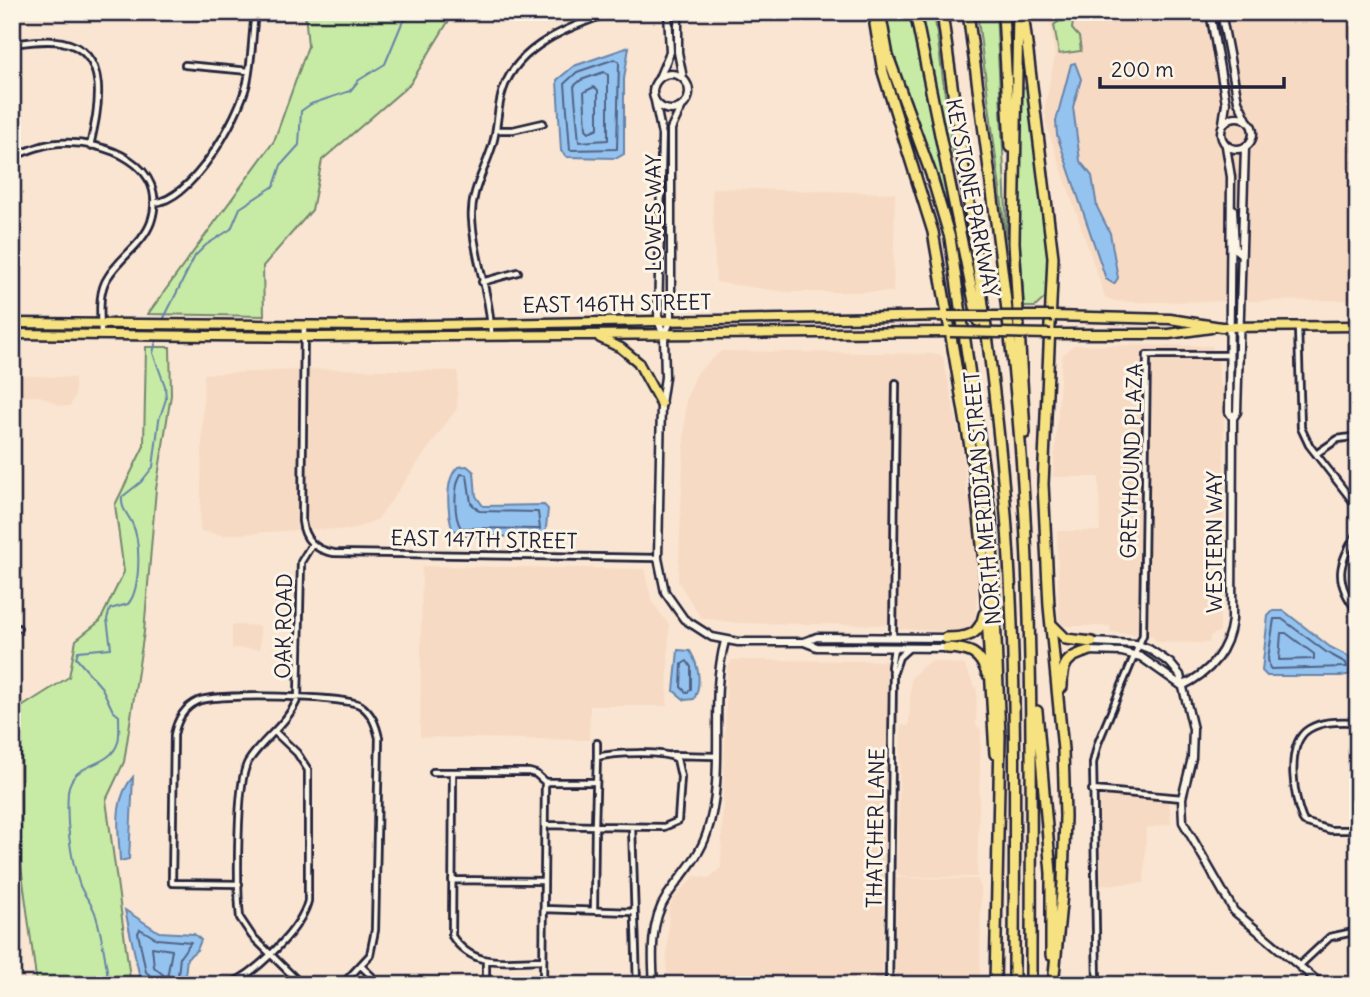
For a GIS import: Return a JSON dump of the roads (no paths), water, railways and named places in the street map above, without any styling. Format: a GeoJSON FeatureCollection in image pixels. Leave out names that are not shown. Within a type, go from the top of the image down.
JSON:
{"type":"FeatureCollection","features":[{"type":"Feature","properties":{"kind":"highway"},"geometry":{"type":"LineString","coordinates":[[877,12],[881,61],[930,221],[974,470],[984,563],[998,825]]}},
{"type":"Feature","properties":{"kind":"highway"},"geometry":{"type":"LineString","coordinates":[[877,12],[888,56],[940,201],[962,302],[994,548],[1000,719],[995,985]]}},
{"type":"Feature","properties":{"kind":"highway","name":"KEYSTONE PARKWAY"},"geometry":{"type":"LineString","coordinates":[[915,12],[993,391]]}},
{"type":"Feature","properties":{"kind":"highway","name":"NORTH MERIDIAN STREET"},"geometry":{"type":"LineString","coordinates":[[942,12],[993,391],[1007,524],[1013,646],[1014,985]]}},
{"type":"Feature","properties":{"kind":"highway","name":"NORTH MERIDIAN STREET"},"geometry":{"type":"LineString","coordinates":[[968,12],[1013,355],[1026,533],[1030,615],[1031,985]]}},
{"type":"Feature","properties":{"kind":"highway","name":"KEYSTONE PARKWAY"},"geometry":{"type":"LineString","coordinates":[[1003,12],[1014,204]]}},
{"type":"Feature","properties":{"kind":"highway"},"geometry":{"type":"LineString","coordinates":[[1018,12],[1014,204],[1024,401],[1026,533]]}},
{"type":"Feature","properties":{"kind":"highway"},"geometry":{"type":"LineString","coordinates":[[1023,12],[1052,234],[1053,316],[1043,484],[1049,606],[1061,727]]}},
{"type":"Feature","properties":{"kind":"highway"},"geometry":{"type":"LineString","coordinates":[[946,638],[970,635],[981,625],[984,563]]}},
{"type":"Feature","properties":{"kind":"highway"},"geometry":{"type":"LineString","coordinates":[[1049,606],[1052,625],[1063,638],[1093,642]]}},
{"type":"Feature","properties":{"kind":"highway"},"geometry":{"type":"LineString","coordinates":[[1030,615],[1051,873],[1052,985]]}},
{"type":"Feature","properties":{"kind":"highway"},"geometry":{"type":"LineString","coordinates":[[947,648],[968,650],[978,655],[992,684]]}},
{"type":"Feature","properties":{"kind":"highway"},"geometry":{"type":"LineString","coordinates":[[1052,985],[1064,861],[1061,727],[1063,666],[1071,656],[1088,652]]}},
{"type":"Feature","properties":{"kind":"main road","name":"EAST 146TH STREET"},"geometry":{"type":"LineString","coordinates":[[12,323],[491,325],[671,319],[1053,316],[1170,319],[1230,327]]}},
{"type":"Feature","properties":{"kind":"main road","name":"EAST 146TH STREET"},"geometry":{"type":"LineString","coordinates":[[12,334],[1169,334],[1230,327],[1358,326]]}},
{"type":"Feature","properties":{"kind":"main road"},"geometry":{"type":"LineString","coordinates":[[594,336],[617,345],[638,362],[661,404]]}},
{"type":"Feature","properties":{"kind":"street"},"geometry":{"type":"LineString","coordinates":[[153,203],[176,197],[213,151],[243,95],[249,71],[255,12]]}},
{"type":"Feature","properties":{"kind":"street"},"geometry":{"type":"LineString","coordinates":[[491,336],[474,242],[471,206],[496,130],[504,87],[526,57],[558,33],[612,12]]}},
{"type":"Feature","properties":{"kind":"street","name":"LOWES WAY"},"geometry":{"type":"LineString","coordinates":[[664,336],[658,320],[662,135],[653,90],[670,52],[668,12]]}},
{"type":"Feature","properties":{"kind":"street","name":"LOWES WAY"},"geometry":{"type":"LineString","coordinates":[[664,336],[671,319],[671,129],[689,93],[678,52],[678,12]]}},
{"type":"Feature","properties":{"kind":"street"},"geometry":{"type":"LineString","coordinates":[[1210,12],[1226,103],[1220,135],[1231,163],[1230,327]]}},
{"type":"Feature","properties":{"kind":"street"},"geometry":{"type":"LineString","coordinates":[[1221,12],[1238,101],[1253,136],[1245,147],[1241,254],[1230,327]]}},
{"type":"Feature","properties":{"kind":"street"},"geometry":{"type":"LineString","coordinates":[[12,44],[62,42],[79,49],[92,62],[99,87],[90,146]]}},
{"type":"Feature","properties":{"kind":"street"},"geometry":{"type":"LineString","coordinates":[[185,65],[249,71]]}},
{"type":"Feature","properties":{"kind":"street"},"geometry":{"type":"LineString","coordinates":[[658,80],[671,74],[684,79]]}},
{"type":"Feature","properties":{"kind":"street"},"geometry":{"type":"LineString","coordinates":[[655,101],[669,110],[682,106]]}},
{"type":"Feature","properties":{"kind":"street"},"geometry":{"type":"LineString","coordinates":[[1223,123],[1233,117],[1247,120]]}},
{"type":"Feature","properties":{"kind":"street"},"geometry":{"type":"LineString","coordinates":[[496,130],[513,130],[543,123]]}},
{"type":"Feature","properties":{"kind":"street"},"geometry":{"type":"LineString","coordinates":[[12,157],[46,145],[90,146],[115,150],[135,162],[150,184],[153,203],[144,234],[105,283],[101,334]]}},
{"type":"Feature","properties":{"kind":"street"},"geometry":{"type":"LineString","coordinates":[[1226,146],[1237,149],[1245,147]]}},
{"type":"Feature","properties":{"kind":"street"},"geometry":{"type":"LineString","coordinates":[[1230,194],[1236,220],[1236,249],[1241,254]]}},
{"type":"Feature","properties":{"kind":"street"},"geometry":{"type":"LineString","coordinates":[[482,282],[518,272]]}},
{"type":"Feature","properties":{"kind":"street"},"geometry":{"type":"LineString","coordinates":[[304,326],[302,520],[312,544]]}},
{"type":"Feature","properties":{"kind":"street","name":"WESTERN WAY"},"geometry":{"type":"LineString","coordinates":[[1230,327],[1229,412],[1233,418]]}},
{"type":"Feature","properties":{"kind":"street","name":"WESTERN WAY"},"geometry":{"type":"LineString","coordinates":[[1182,687],[1210,668],[1224,650],[1231,630],[1233,418],[1237,412],[1230,327]]}},
{"type":"Feature","properties":{"kind":"street"},"geometry":{"type":"LineString","coordinates":[[1298,327],[1299,419],[1304,435],[1358,508]]}},
{"type":"Feature","properties":{"kind":"street"},"geometry":{"type":"LineString","coordinates":[[664,336],[665,377],[661,404],[658,558],[665,592],[680,615],[701,631],[725,640],[804,642],[817,647],[947,648]]}},
{"type":"Feature","properties":{"kind":"street","name":"GREYHOUND PLAZA"},"geometry":{"type":"LineString","coordinates":[[1140,646],[1147,355],[1229,355]]}},
{"type":"Feature","properties":{"kind":"street"},"geometry":{"type":"LineString","coordinates":[[893,637],[896,383]]}},
{"type":"Feature","properties":{"kind":"street"},"geometry":{"type":"LineString","coordinates":[[1316,454],[1338,439],[1358,436]]}},
{"type":"Feature","properties":{"kind":"street"},"geometry":{"type":"LineString","coordinates":[[1358,532],[1344,554],[1340,572],[1343,587],[1358,612]]}},
{"type":"Feature","properties":{"kind":"street","name":"EAST 147TH STREET"},"geometry":{"type":"LineString","coordinates":[[312,544],[334,553],[658,558]]}},
{"type":"Feature","properties":{"kind":"street","name":"OAK ROAD"},"geometry":{"type":"LineString","coordinates":[[312,544],[301,562],[298,698],[340,699],[357,704],[373,718],[378,732],[373,948],[361,966],[342,985]]}},
{"type":"Feature","properties":{"kind":"street"},"geometry":{"type":"LineString","coordinates":[[804,642],[817,637],[946,638]]}},
{"type":"Feature","properties":{"kind":"street"},"geometry":{"type":"LineString","coordinates":[[654,985],[656,920],[667,896],[689,868],[707,833],[714,805],[716,685],[725,640]]}},
{"type":"Feature","properties":{"kind":"street"},"geometry":{"type":"LineString","coordinates":[[1093,642],[1140,646],[1170,663],[1180,675],[1193,729],[1192,758],[1182,798],[1183,821],[1228,905],[1243,921],[1322,985]]}},
{"type":"Feature","properties":{"kind":"street"},"geometry":{"type":"LineString","coordinates":[[1097,985],[1093,764],[1098,743],[1140,646]]}},
{"type":"Feature","properties":{"kind":"street","name":"THATCHER LANE"},"geometry":{"type":"LineString","coordinates":[[890,985],[894,673],[891,667],[894,647]]}},
{"type":"Feature","properties":{"kind":"street"},"geometry":{"type":"LineString","coordinates":[[894,673],[899,657],[909,648]]}},
{"type":"Feature","properties":{"kind":"street"},"geometry":{"type":"LineString","coordinates":[[1088,652],[1112,651],[1136,655],[1151,662],[1182,687]]}},
{"type":"Feature","properties":{"kind":"street"},"geometry":{"type":"LineString","coordinates":[[239,884],[172,883],[174,735],[179,718],[194,703],[215,697],[298,698],[291,714],[253,755],[242,776],[239,884],[243,924],[302,985]]}},
{"type":"Feature","properties":{"kind":"street"},"geometry":{"type":"LineString","coordinates":[[1358,722],[1331,722],[1309,729],[1303,735],[1294,764],[1294,791],[1304,822],[1313,826],[1358,830]]}},
{"type":"Feature","properties":{"kind":"street"},"geometry":{"type":"LineString","coordinates":[[232,983],[251,973],[299,922],[308,901],[308,771],[297,753],[275,732]]}},
{"type":"Feature","properties":{"kind":"street"},"geometry":{"type":"LineString","coordinates":[[594,909],[597,743]]}},
{"type":"Feature","properties":{"kind":"street"},"geometry":{"type":"LineString","coordinates":[[597,757],[611,754],[715,756]]}},
{"type":"Feature","properties":{"kind":"street"},"geometry":{"type":"LineString","coordinates":[[545,825],[664,827],[678,821],[680,765],[677,760],[666,755]]}},
{"type":"Feature","properties":{"kind":"street"},"geometry":{"type":"LineString","coordinates":[[433,772],[529,772],[545,782],[596,782]]}},
{"type":"Feature","properties":{"kind":"street"},"geometry":{"type":"LineString","coordinates":[[453,772],[452,936],[466,954],[486,960],[543,960]]}},
{"type":"Feature","properties":{"kind":"street"},"geometry":{"type":"LineString","coordinates":[[543,985],[545,782]]}},
{"type":"Feature","properties":{"kind":"street"},"geometry":{"type":"LineString","coordinates":[[1093,790],[1182,798]]}},
{"type":"Feature","properties":{"kind":"street"},"geometry":{"type":"LineString","coordinates":[[632,827],[632,912],[637,922],[637,985]]}},
{"type":"Feature","properties":{"kind":"street"},"geometry":{"type":"LineString","coordinates":[[452,880],[544,881]]}},
{"type":"Feature","properties":{"kind":"street"},"geometry":{"type":"LineString","coordinates":[[544,909],[632,912]]}},
{"type":"Feature","properties":{"kind":"street"},"geometry":{"type":"LineString","coordinates":[[1299,966],[1330,937],[1358,930]]}},
{"type":"Feature","properties":{"kind":"street"},"geometry":{"type":"LineString","coordinates":[[486,960],[486,985]]}},
{"type":"Feature","properties":{"kind":"street"},"geometry":{"type":"LineString","coordinates":[[361,966],[382,985]]}},
{"type":"Feature","properties":{"kind":"water"},"geometry":{"type":"Polygon","coordinates":[[[629,47],[624,79],[624,154],[617,158],[567,157],[561,151],[557,80],[574,66],[629,47]]]}},
{"type":"Feature","properties":{"kind":"water"},"geometry":{"type":"Polygon","coordinates":[[[1075,63],[1081,79],[1073,107],[1080,161],[1092,176],[1097,207],[1110,233],[1118,278],[1114,284],[1106,279],[1057,135],[1056,121],[1071,64],[1075,63]]]}},
{"type":"Feature","properties":{"kind":"water"},"geometry":{"type":"Polygon","coordinates":[[[467,466],[474,472],[476,496],[483,506],[544,505],[548,509],[545,537],[466,536],[452,529],[448,506],[449,488],[458,467],[467,466]]]}},
{"type":"Feature","properties":{"kind":"water"},"geometry":{"type":"Polygon","coordinates":[[[1273,611],[1284,611],[1330,647],[1358,661],[1358,673],[1341,676],[1267,676],[1262,671],[1268,616],[1273,611]]]}},
{"type":"Feature","properties":{"kind":"water"},"geometry":{"type":"Polygon","coordinates":[[[678,650],[690,651],[696,663],[699,681],[694,699],[685,700],[674,691],[678,650]]]}},
{"type":"Feature","properties":{"kind":"water"},"geometry":{"type":"Polygon","coordinates":[[[133,777],[129,859],[120,861],[119,806],[126,786],[133,777]]]}},
{"type":"Feature","properties":{"kind":"water"},"geometry":{"type":"Polygon","coordinates":[[[125,910],[159,932],[194,934],[201,940],[197,950],[187,958],[184,985],[154,985],[140,978],[125,910]]]}},
{"type":"Feature","properties":{"kind":"waterway"},"geometry":{"type":"LineString","coordinates":[[162,322],[195,256],[206,245],[231,229],[240,208],[274,186],[281,165],[299,145],[301,111],[311,104],[350,91],[359,80],[385,64],[402,23],[416,12]]}},
{"type":"Feature","properties":{"kind":"waterway"},"geometry":{"type":"LineString","coordinates":[[109,985],[96,916],[81,888],[73,861],[69,838],[68,792],[76,775],[114,751],[119,739],[119,716],[113,711],[102,688],[76,658],[78,651],[111,648],[107,619],[110,609],[128,604],[135,588],[137,541],[132,523],[123,508],[122,497],[141,482],[153,467],[159,420],[166,399],[165,386],[153,353],[157,337]]}}]}
